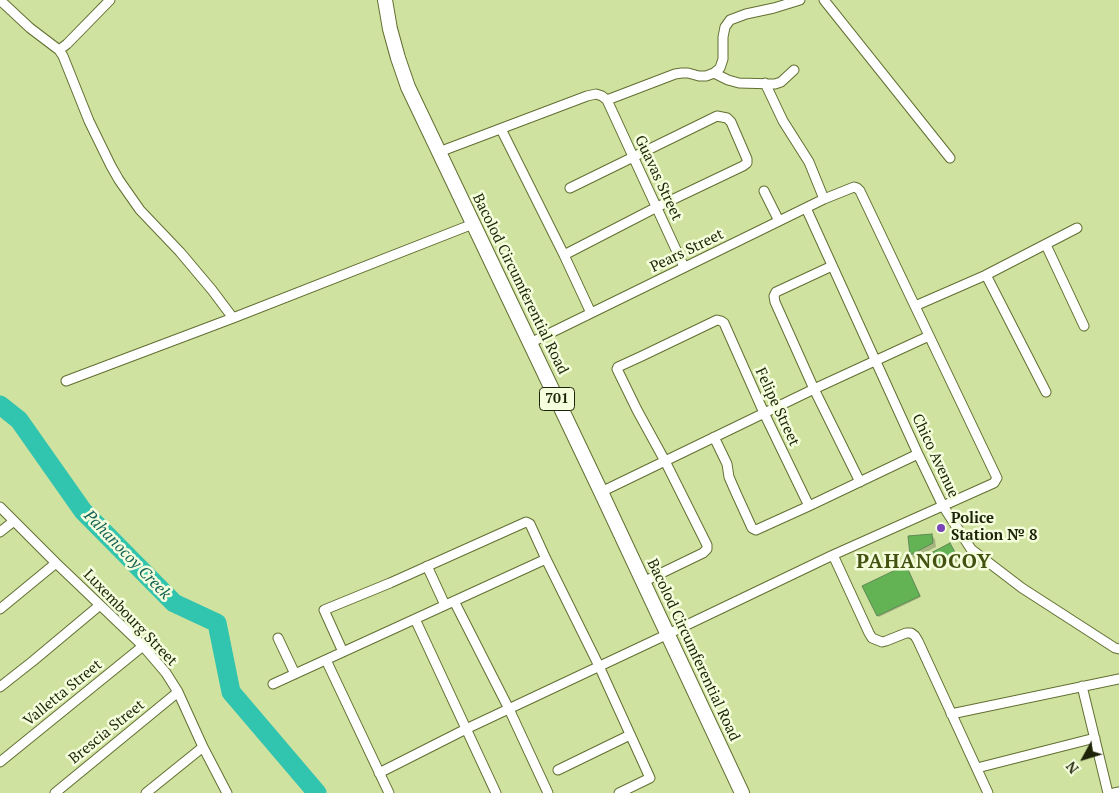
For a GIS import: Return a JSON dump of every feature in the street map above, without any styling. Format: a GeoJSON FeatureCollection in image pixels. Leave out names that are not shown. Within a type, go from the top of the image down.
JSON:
{"type":"FeatureCollection","features":[{"type":"Feature","properties":{"kind":"main road","name":"Bacolod Circumferential Road"},"geometry":{"type":"LineString","coordinates":[[385,0],[390,29],[408,88],[742,793]]}},
{"type":"Feature","properties":{"kind":"street"},"geometry":{"type":"LineString","coordinates":[[0,0],[30,28],[59,50],[89,121],[119,180],[140,210],[180,252],[233,318]]}},
{"type":"Feature","properties":{"kind":"street"},"geometry":{"type":"LineString","coordinates":[[59,50],[110,0]]}},
{"type":"Feature","properties":{"kind":"street"},"geometry":{"type":"LineString","coordinates":[[439,152],[587,96],[596,94],[607,100],[675,74],[688,73],[706,76],[714,73],[720,68],[725,27],[730,20],[800,0]]}},
{"type":"Feature","properties":{"kind":"street"},"geometry":{"type":"LineString","coordinates":[[824,0],[950,158]]}},
{"type":"Feature","properties":{"kind":"street"},"geometry":{"type":"LineString","coordinates":[[714,73],[739,83],[775,84],[781,82],[794,70]]}},
{"type":"Feature","properties":{"kind":"street"},"geometry":{"type":"LineString","coordinates":[[766,83],[783,121],[809,162],[824,199]]}},
{"type":"Feature","properties":{"kind":"street","name":"Guavas Street"},"geometry":{"type":"LineString","coordinates":[[607,100],[684,267]]}},
{"type":"Feature","properties":{"kind":"street"},"geometry":{"type":"LineString","coordinates":[[564,255],[657,207],[743,166],[747,163],[747,159],[731,122],[727,118],[717,116],[570,188]]}},
{"type":"Feature","properties":{"kind":"street"},"geometry":{"type":"LineString","coordinates":[[502,129],[591,313]]}},
{"type":"Feature","properties":{"kind":"street","name":"Pears Street"},"geometry":{"type":"LineString","coordinates":[[530,343],[851,187],[857,188],[860,191],[915,306]]}},
{"type":"Feature","properties":{"kind":"street"},"geometry":{"type":"LineString","coordinates":[[764,191],[779,221]]}},
{"type":"Feature","properties":{"kind":"street","name":"Chico Avenue"},"geometry":{"type":"LineString","coordinates":[[806,208],[943,506],[971,549],[1022,588],[1119,649]]}},
{"type":"Feature","properties":{"kind":"street"},"geometry":{"type":"LineString","coordinates":[[66,382],[473,224]]}},
{"type":"Feature","properties":{"kind":"street"},"geometry":{"type":"LineString","coordinates":[[379,772],[833,555],[994,483],[997,478],[915,306],[986,275],[1077,228]]}},
{"type":"Feature","properties":{"kind":"street"},"geometry":{"type":"LineString","coordinates":[[1046,245],[1084,326]]}},
{"type":"Feature","properties":{"kind":"street"},"geometry":{"type":"LineString","coordinates":[[832,266],[776,292],[774,296],[814,389],[860,482]]}},
{"type":"Feature","properties":{"kind":"street"},"geometry":{"type":"LineString","coordinates":[[986,275],[1046,392]]}},
{"type":"Feature","properties":{"kind":"street","name":"Felipe Street"},"geometry":{"type":"LineString","coordinates":[[665,461],[637,410],[617,369],[618,366],[717,320],[721,320],[809,506]]}},
{"type":"Feature","properties":{"kind":"street"},"geometry":{"type":"LineString","coordinates":[[601,492],[814,389],[929,336]]}},
{"type":"Feature","properties":{"kind":"street"},"geometry":{"type":"LineString","coordinates":[[714,437],[727,464],[736,493],[752,528],[756,530],[918,454]]}},
{"type":"Feature","properties":{"kind":"street"},"geometry":{"type":"LineString","coordinates":[[643,582],[704,553],[707,549],[707,545],[665,461]]}},
{"type":"Feature","properties":{"kind":"street","name":"Luxembourg Street"},"geometry":{"type":"LineString","coordinates":[[0,507],[143,646],[166,673],[178,692],[227,793]]}},
{"type":"Feature","properties":{"kind":"street"},"geometry":{"type":"LineString","coordinates":[[0,532],[14,521]]}},
{"type":"Feature","properties":{"kind":"street"},"geometry":{"type":"LineString","coordinates":[[343,652],[324,610],[390,583],[526,522],[530,524],[599,666],[650,778],[618,793]]}},
{"type":"Feature","properties":{"kind":"street"},"geometry":{"type":"LineString","coordinates":[[833,555],[872,638],[882,642],[906,633],[915,636],[988,793]]}},
{"type":"Feature","properties":{"kind":"street"},"geometry":{"type":"LineString","coordinates":[[273,684],[546,559]]}},
{"type":"Feature","properties":{"kind":"street"},"geometry":{"type":"LineString","coordinates":[[0,609],[56,563]]}},
{"type":"Feature","properties":{"kind":"street"},"geometry":{"type":"LineString","coordinates":[[427,566],[445,605]]}},
{"type":"Feature","properties":{"kind":"street"},"geometry":{"type":"LineString","coordinates":[[454,601],[509,709],[548,793]]}},
{"type":"Feature","properties":{"kind":"street"},"geometry":{"type":"LineString","coordinates":[[0,687],[100,605]]}},
{"type":"Feature","properties":{"kind":"street"},"geometry":{"type":"LineString","coordinates":[[415,619],[496,793]]}},
{"type":"Feature","properties":{"kind":"street"},"geometry":{"type":"LineString","coordinates":[[278,638],[295,674]]}},
{"type":"Feature","properties":{"kind":"street","name":"Valletta Street"},"geometry":{"type":"LineString","coordinates":[[0,762],[143,646]]}},
{"type":"Feature","properties":{"kind":"street"},"geometry":{"type":"LineString","coordinates":[[326,660],[389,793]]}},
{"type":"Feature","properties":{"kind":"street"},"geometry":{"type":"LineString","coordinates":[[952,714],[1119,679]]}},
{"type":"Feature","properties":{"kind":"street"},"geometry":{"type":"LineString","coordinates":[[1082,686],[1108,793]]}},
{"type":"Feature","properties":{"kind":"street","name":"Brescia Street"},"geometry":{"type":"LineString","coordinates":[[54,793],[178,692]]}},
{"type":"Feature","properties":{"kind":"street"},"geometry":{"type":"LineString","coordinates":[[558,770],[630,735]]}},
{"type":"Feature","properties":{"kind":"street"},"geometry":{"type":"LineString","coordinates":[[976,768],[1095,738]]}},
{"type":"Feature","properties":{"kind":"street"},"geometry":{"type":"LineString","coordinates":[[146,793],[203,746]]}},
{"type":"Feature","properties":{"kind":"street"},"geometry":{"type":"LineString","coordinates":[[1114,793],[1119,792]]}},
{"type":"Feature","properties":{"kind":"building"},"geometry":{"type":"Polygon","coordinates":[[[932,534],[933,543],[910,555],[908,536],[932,534]]]}},
{"type":"Feature","properties":{"kind":"building"},"geometry":{"type":"Polygon","coordinates":[[[950,543],[957,556],[938,566],[931,553],[950,543]]]}},
{"type":"Feature","properties":{"kind":"building"},"geometry":{"type":"Polygon","coordinates":[[[906,565],[920,596],[877,616],[862,586],[906,565]]]}},
{"type":"Feature","properties":{"kind":"waterway","name":"Pahanocoy Creek"},"geometry":{"type":"LineString","coordinates":[[0,405],[19,420],[83,511],[174,603],[217,623],[231,692],[317,793]]}},
{"type":"Feature","properties":{"kind":"place","name":"Police Station № 8"},"geometry":{"type":"Point","coordinates":[941,528]}},
{"type":"Feature","properties":{"kind":"district","name":"PAHANOCOY"},"geometry":{"type":"Point","coordinates":[924,562]}}]}
